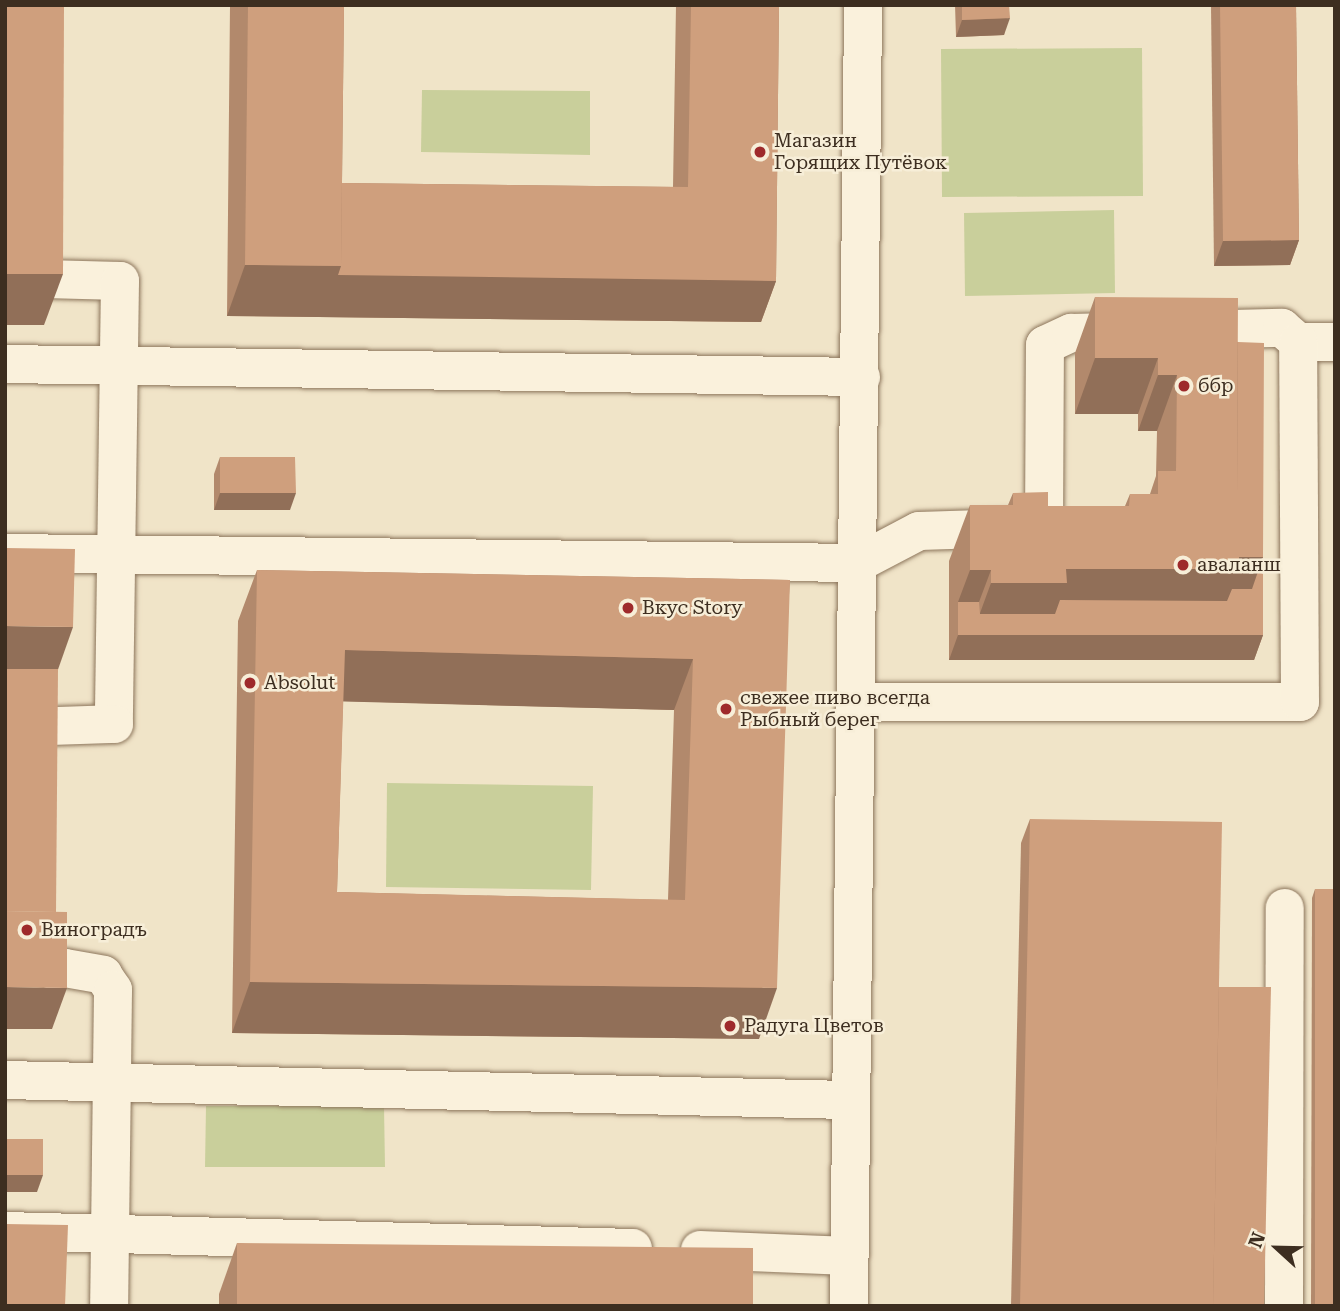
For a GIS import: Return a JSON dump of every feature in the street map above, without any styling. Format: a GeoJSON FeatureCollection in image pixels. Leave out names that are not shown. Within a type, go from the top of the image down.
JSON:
{"type":"FeatureCollection","features":[{"type":"Feature","properties":{"kind":"street"},"geometry":{"type":"LineString","coordinates":[[849,1306],[863,5]]}},
{"type":"Feature","properties":{"kind":"street"},"geometry":{"type":"LineString","coordinates":[[45,279],[120,281],[114,724],[54,726]]}},
{"type":"Feature","properties":{"kind":"street"},"geometry":{"type":"LineString","coordinates":[[5,553],[858,563],[919,531],[1044,527],[1045,345],[1071,333],[1282,328],[1317,342],[1300,702],[856,702]]}},
{"type":"Feature","properties":{"kind":"street"},"geometry":{"type":"LineString","coordinates":[[5,364],[861,377]]}},
{"type":"Feature","properties":{"kind":"street"},"geometry":{"type":"LineString","coordinates":[[1284,1306],[1285,908]]}},
{"type":"Feature","properties":{"kind":"street"},"geometry":{"type":"LineString","coordinates":[[52,970],[65,968],[103,975],[113,990],[109,1306]]}},
{"type":"Feature","properties":{"kind":"street"},"geometry":{"type":"LineString","coordinates":[[5,1080],[850,1100]]}},
{"type":"Feature","properties":{"kind":"street"},"geometry":{"type":"LineString","coordinates":[[5,1231],[849,1256]]}},
{"type":"Feature","properties":{"kind":"green space"},"geometry":{"type":"Polygon","coordinates":[[[1142,48],[1143,196],[942,197],[941,49],[1142,48]]]}},
{"type":"Feature","properties":{"kind":"green space"},"geometry":{"type":"Polygon","coordinates":[[[422,90],[590,91],[590,155],[421,152],[422,90]]]}},
{"type":"Feature","properties":{"kind":"green space"},"geometry":{"type":"Polygon","coordinates":[[[1114,210],[1115,293],[965,296],[964,213],[1114,210]]]}},
{"type":"Feature","properties":{"kind":"green space"},"geometry":{"type":"Polygon","coordinates":[[[387,783],[593,786],[591,890],[386,887],[387,783]]]}},
{"type":"Feature","properties":{"kind":"green space"},"geometry":{"type":"Polygon","coordinates":[[[206,1106],[384,1106],[385,1167],[205,1167],[206,1106]]]}},
{"type":"Feature","properties":{"kind":"building"},"geometry":{"type":"Polygon","coordinates":[[[5,5],[64,5],[63,274],[5,274],[5,5]]]}},
{"type":"Feature","properties":{"kind":"building"},"geometry":{"type":"Polygon","coordinates":[[[248,5],[344,5],[341,266],[245,265],[248,5]]]}},
{"type":"Feature","properties":{"kind":"building"},"geometry":{"type":"Polygon","coordinates":[[[691,5],[779,5],[776,281],[338,275],[341,266],[342,183],[688,187],[691,5]]]}},
{"type":"Feature","properties":{"kind":"building"},"geometry":{"type":"Polygon","coordinates":[[[962,5],[1009,5],[1010,18],[962,20],[962,5]]]}},
{"type":"Feature","properties":{"kind":"building"},"geometry":{"type":"Polygon","coordinates":[[[1220,5],[1296,5],[1299,240],[1223,241],[1220,5]]]}},
{"type":"Feature","properties":{"kind":"building"},"geometry":{"type":"Polygon","coordinates":[[[1095,297],[1238,298],[1237,494],[1256,494],[1256,513],[1263,513],[1263,557],[1239,557],[1239,569],[1066,569],[1067,583],[991,583],[991,570],[970,570],[970,505],[1013,505],[1013,493],[1048,492],[1048,506],[1129,506],[1130,494],[1158,494],[1158,471],[1176,471],[1177,375],[1158,375],[1158,358],[1095,358],[1095,297]]]}},
{"type":"Feature","properties":{"kind":"building"},"geometry":{"type":"Polygon","coordinates":[[[1238,342],[1264,343],[1263,557],[1263,513],[1256,513],[1256,494],[1237,494],[1238,342]]]}},
{"type":"Feature","properties":{"kind":"building"},"geometry":{"type":"Polygon","coordinates":[[[220,457],[295,457],[296,493],[220,493],[220,457]]]}},
{"type":"Feature","properties":{"kind":"building"},"geometry":{"type":"Polygon","coordinates":[[[5,548],[75,549],[73,627],[5,626],[5,548]]]}},
{"type":"Feature","properties":{"kind":"building"},"geometry":{"type":"Polygon","coordinates":[[[1263,557],[1263,635],[958,635],[958,602],[979,602],[980,614],[1055,614],[1060,600],[1227,601],[1232,589],[1252,589],[1263,557]]]}},
{"type":"Feature","properties":{"kind":"building"},"geometry":{"type":"Polygon","coordinates":[[[257,570],[790,580],[777,988],[250,982],[257,570]],[[345,650],[337,892],[685,900],[693,659],[345,650]]]}},
{"type":"Feature","properties":{"kind":"building"},"geometry":{"type":"Polygon","coordinates":[[[5,669],[58,669],[56,912],[5,911],[5,669]]]}},
{"type":"Feature","properties":{"kind":"building"},"geometry":{"type":"Polygon","coordinates":[[[1030,819],[1222,822],[1213,1306],[1020,1306],[1030,819]]]}},
{"type":"Feature","properties":{"kind":"building"},"geometry":{"type":"Polygon","coordinates":[[[1315,889],[1335,889],[1335,1306],[1315,1306],[1315,889]]]}},
{"type":"Feature","properties":{"kind":"building"},"geometry":{"type":"Polygon","coordinates":[[[5,911],[67,912],[67,988],[5,987],[5,911]]]}},
{"type":"Feature","properties":{"kind":"building"},"geometry":{"type":"Polygon","coordinates":[[[1219,987],[1271,987],[1264,1306],[1213,1306],[1219,987]]]}},
{"type":"Feature","properties":{"kind":"building"},"geometry":{"type":"Polygon","coordinates":[[[5,1139],[43,1139],[43,1175],[5,1175],[5,1139]]]}},
{"type":"Feature","properties":{"kind":"building"},"geometry":{"type":"Polygon","coordinates":[[[5,1224],[68,1225],[65,1306],[5,1306],[5,1224]]]}},
{"type":"Feature","properties":{"kind":"building"},"geometry":{"type":"Polygon","coordinates":[[[237,1243],[753,1248],[753,1306],[237,1306],[237,1243]]]}},
{"type":"Feature","properties":{"kind":"place","name":"Магазин Горящих Путёвок"},"geometry":{"type":"Point","coordinates":[760,152]}},
{"type":"Feature","properties":{"kind":"place","name":"ббр"},"geometry":{"type":"Point","coordinates":[1184,386]}},
{"type":"Feature","properties":{"kind":"place","name":"аваланш"},"geometry":{"type":"Point","coordinates":[1183,565]}},
{"type":"Feature","properties":{"kind":"place","name":"Вкус Story"},"geometry":{"type":"Point","coordinates":[628,608]}},
{"type":"Feature","properties":{"kind":"place","name":"Absolut"},"geometry":{"type":"Point","coordinates":[250,683]}},
{"type":"Feature","properties":{"kind":"place","name":"свежее пиво всегда Рыбный берег"},"geometry":{"type":"Point","coordinates":[726,709]}},
{"type":"Feature","properties":{"kind":"place","name":"Виноградъ"},"geometry":{"type":"Point","coordinates":[27,930]}},
{"type":"Feature","properties":{"kind":"place","name":"Радуга Цветов"},"geometry":{"type":"Point","coordinates":[730,1026]}}]}
